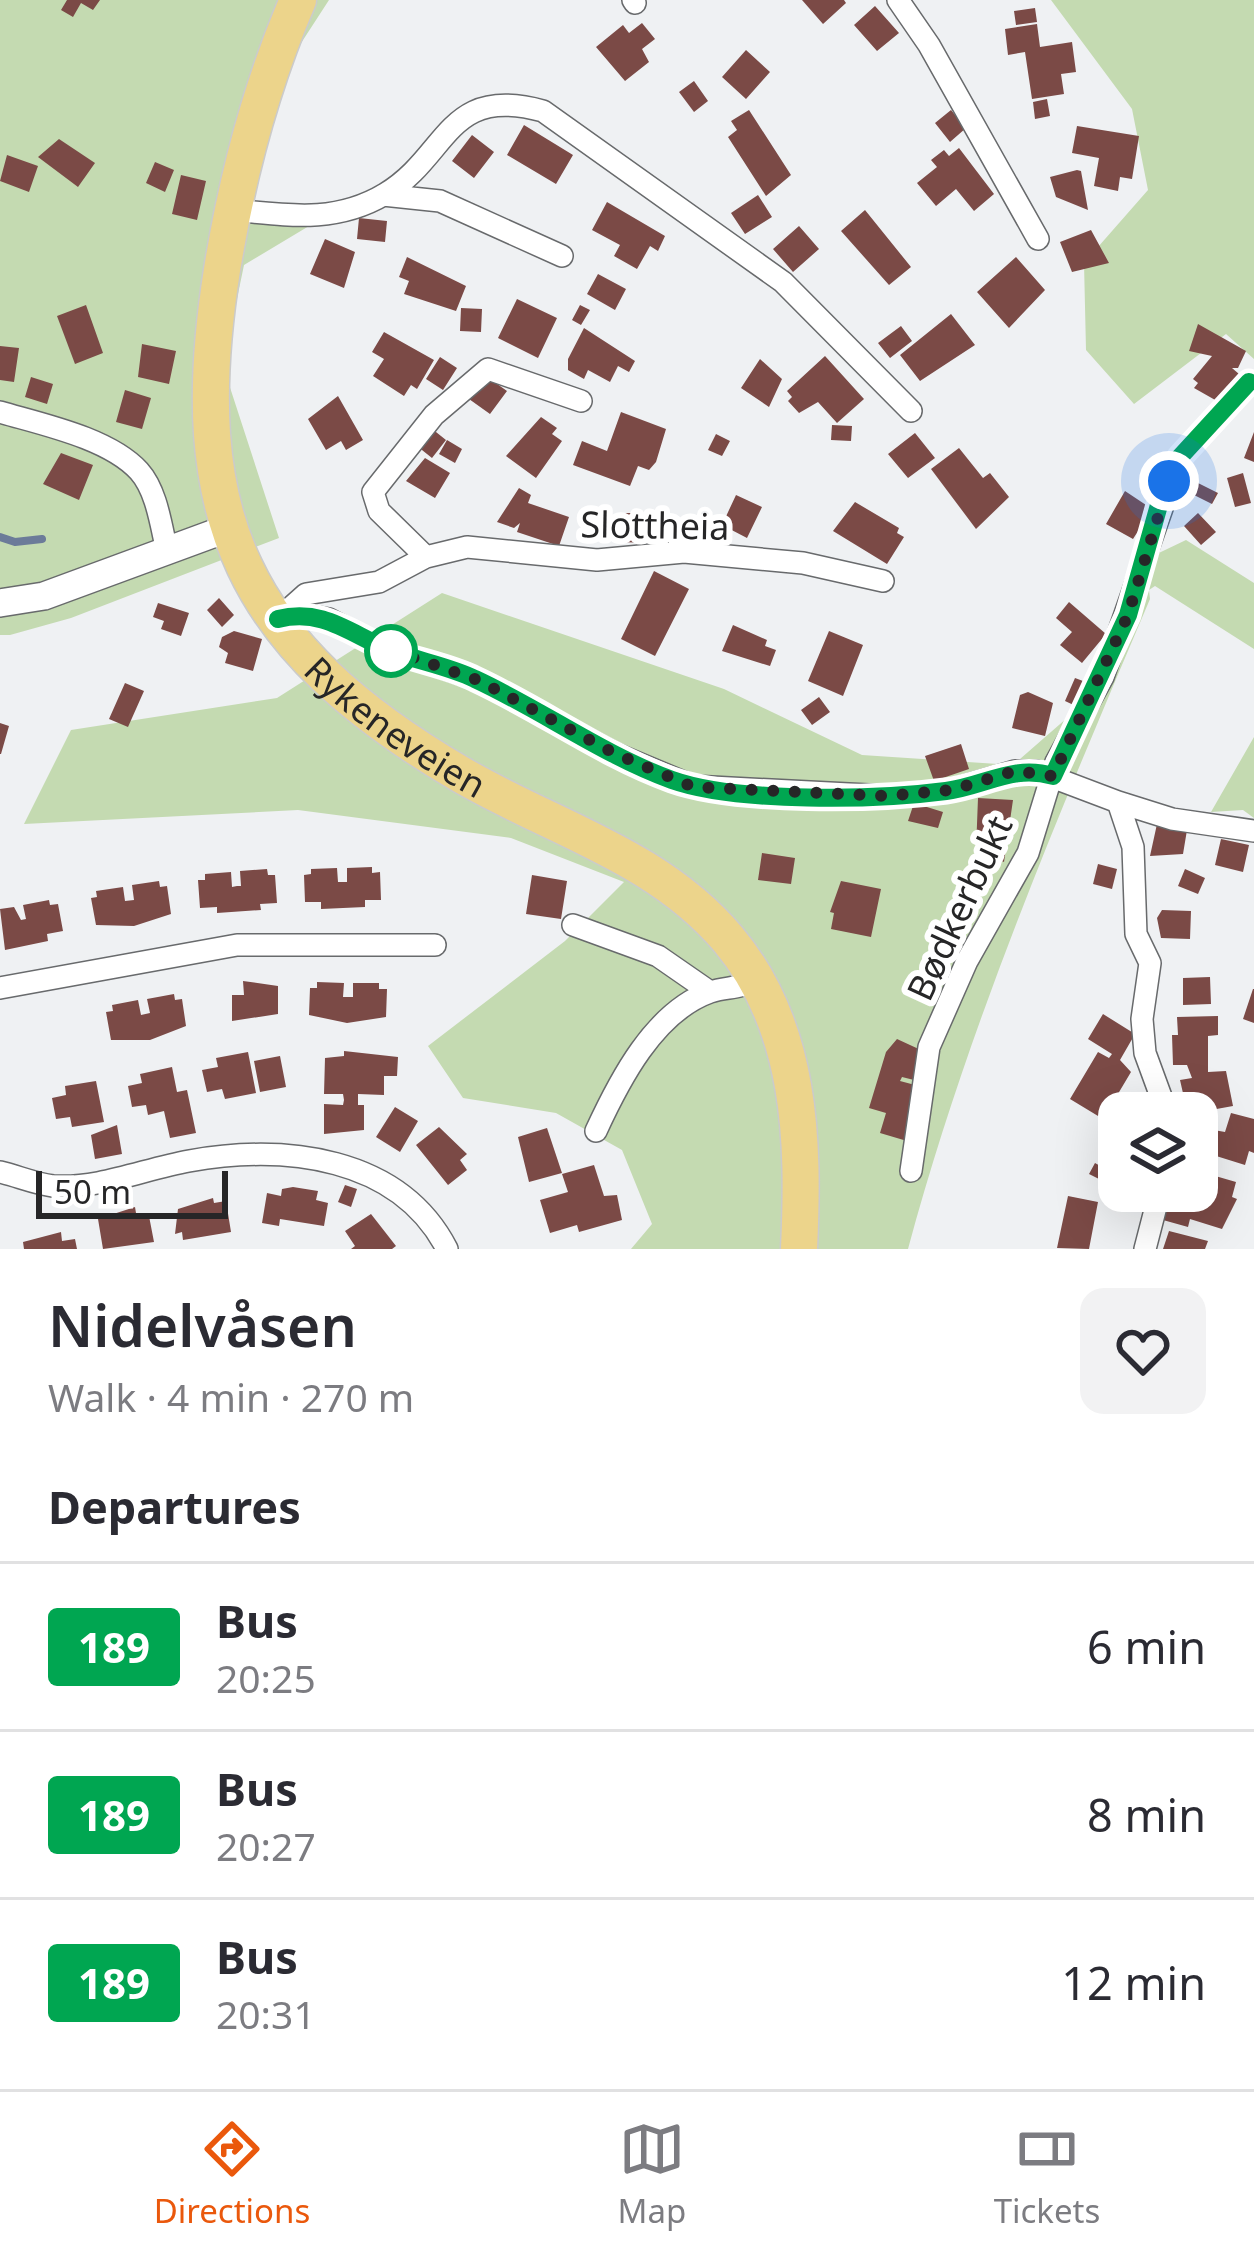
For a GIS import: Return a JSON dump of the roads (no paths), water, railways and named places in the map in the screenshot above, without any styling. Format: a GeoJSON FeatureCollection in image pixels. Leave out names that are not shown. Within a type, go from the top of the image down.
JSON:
{"type":"FeatureCollection","features":[{"type":"Feature","properties":{"kind":"main road","name":"Rykeneveien"},"geometry":{"type":"LineString","coordinates":[[298,0],[258,109],[232,210],[212,337],[208,404],[214,485],[226,529],[249,578],[317,665],[416,748],[491,793],[626,856],[696,905],[730,940],[776,1019],[796,1095],[802,1184],[799,1249]]}},
{"type":"Feature","properties":{"kind":"street"},"geometry":{"type":"LineString","coordinates":[[898,0],[929,45],[1038,239]]}},
{"type":"Feature","properties":{"kind":"street"},"geometry":{"type":"LineString","coordinates":[[232,210],[312,218],[344,212],[383,195],[444,131],[477,109],[511,102],[543,111],[783,282],[910,412]]}},
{"type":"Feature","properties":{"kind":"street"},"geometry":{"type":"LineString","coordinates":[[383,195],[440,201],[562,256]]}},
{"type":"Feature","properties":{"kind":"street"},"geometry":{"type":"LineString","coordinates":[[426,557],[379,511],[373,492],[434,415],[488,369],[581,400]]}},
{"type":"Feature","properties":{"kind":"street","name":"Bødkerbukt"},"geometry":{"type":"LineString","coordinates":[[911,1171],[929,1047],[967,962],[1028,853],[1053,776],[1128,615],[1159,505],[1180,457],[1249,382]]}},
{"type":"Feature","properties":{"kind":"street"},"geometry":{"type":"LineString","coordinates":[[0,412],[103,448],[139,471],[155,503],[167,551]]}},
{"type":"Feature","properties":{"kind":"street"},"geometry":{"type":"LineString","coordinates":[[0,603],[44,596],[226,529]]}},
{"type":"Feature","properties":{"kind":"street","name":"Slottheia"},"geometry":{"type":"LineString","coordinates":[[278,619],[306,594],[379,582],[426,557],[467,548],[597,560],[684,552],[803,563],[883,581]]}},
{"type":"Feature","properties":{"kind":"street"},"geometry":{"type":"LineString","coordinates":[[278,619],[301,614],[329,619],[382,647],[478,680],[614,753],[693,787],[888,796],[951,790],[1015,771],[1053,776],[1172,819],[1254,831]]}},
{"type":"Feature","properties":{"kind":"street"},"geometry":{"type":"LineString","coordinates":[[1118,802],[1132,848],[1136,934],[1150,963],[1142,1019],[1145,1053],[1159,1092]]}},
{"type":"Feature","properties":{"kind":"street"},"geometry":{"type":"LineString","coordinates":[[573,925],[658,956],[710,992]]}},
{"type":"Feature","properties":{"kind":"street"},"geometry":{"type":"LineString","coordinates":[[0,988],[237,945],[435,945]]}},
{"type":"Feature","properties":{"kind":"street"},"geometry":{"type":"LineString","coordinates":[[596,1130],[644,1047],[669,1020],[710,992],[740,989],[755,979]]}},
{"type":"Feature","properties":{"kind":"street"},"geometry":{"type":"LineString","coordinates":[[0,1172],[52,1186],[99,1183],[192,1160],[292,1156],[377,1174],[429,1214],[447,1249]]}},
{"type":"Feature","properties":{"kind":"street"},"geometry":{"type":"LineString","coordinates":[[1145,1249],[1155,1212]]}},
{"type":"Feature","properties":{"kind":"waterway"},"geometry":{"type":"LineString","coordinates":[[0,537],[15,542],[42,539]]}}]}
